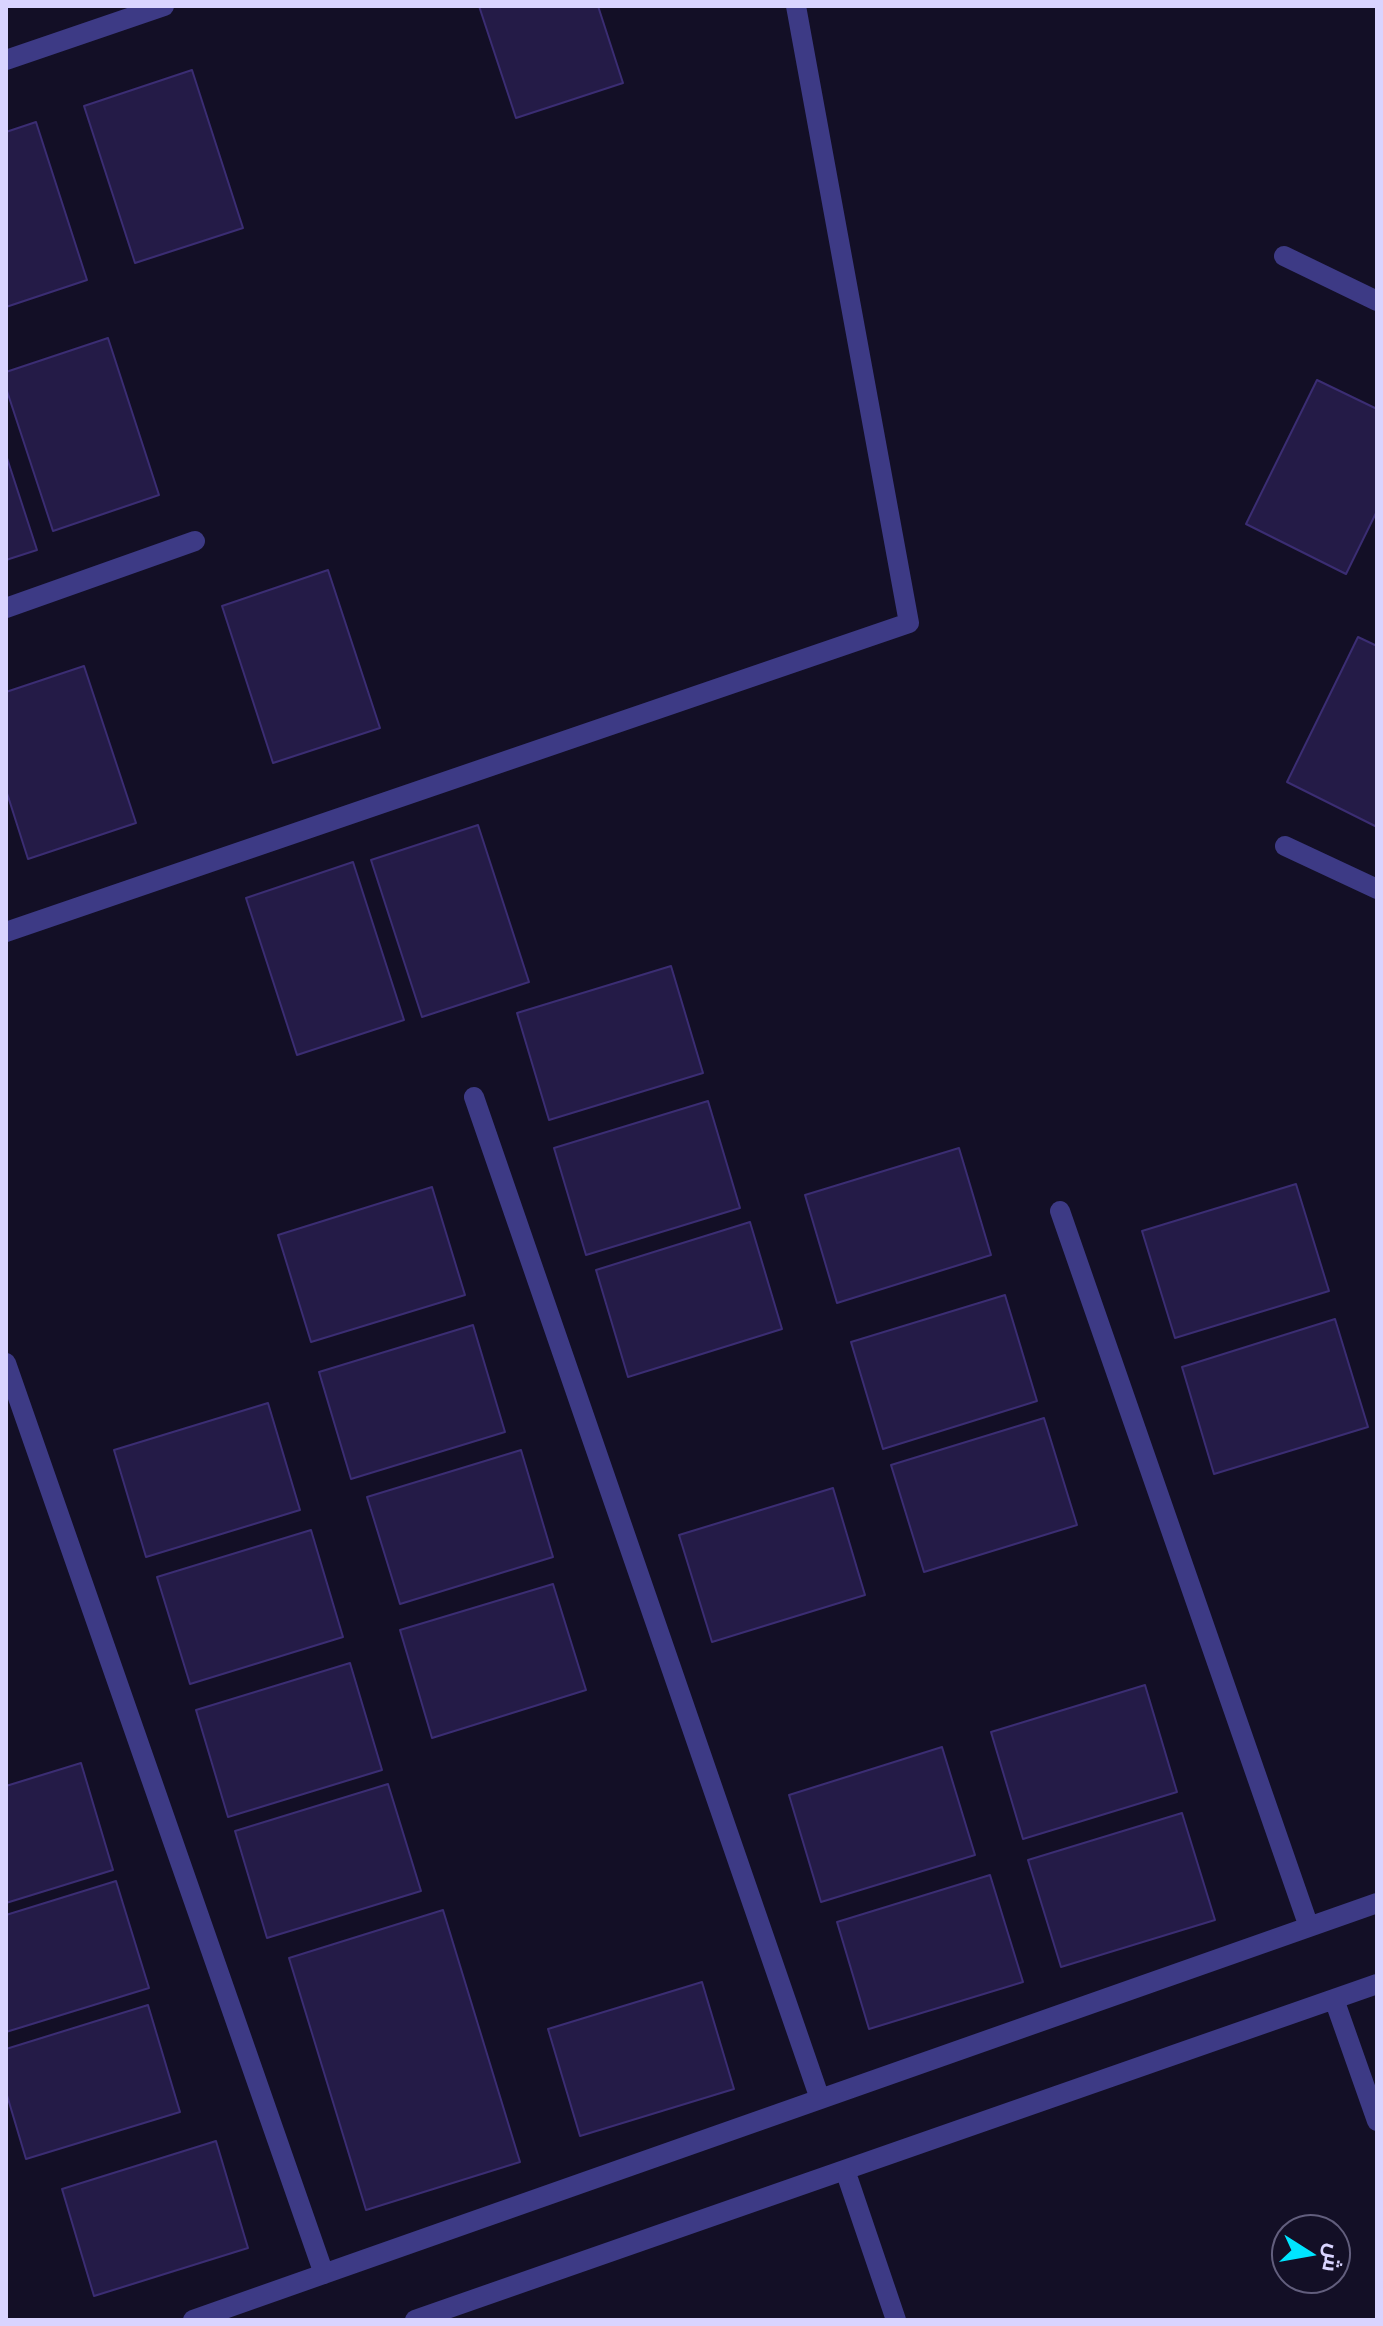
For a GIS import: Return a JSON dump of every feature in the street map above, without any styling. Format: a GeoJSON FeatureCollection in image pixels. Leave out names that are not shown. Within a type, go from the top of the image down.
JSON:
{"type":"FeatureCollection","features":[{"type":"Feature","properties":{"kind":"street"},"geometry":{"type":"LineString","coordinates":[[6,60],[164,6]]}},
{"type":"Feature","properties":{"kind":"street"},"geometry":{"type":"LineString","coordinates":[[6,932],[909,623],[796,6]]}},
{"type":"Feature","properties":{"kind":"street"},"geometry":{"type":"LineString","coordinates":[[1284,256],[1377,301]]}},
{"type":"Feature","properties":{"kind":"street"},"geometry":{"type":"LineString","coordinates":[[6,608],[195,541]]}},
{"type":"Feature","properties":{"kind":"street"},"geometry":{"type":"LineString","coordinates":[[1285,846],[1377,889]]}},
{"type":"Feature","properties":{"kind":"street"},"geometry":{"type":"LineString","coordinates":[[474,1097],[820,2099]]}},
{"type":"Feature","properties":{"kind":"street"},"geometry":{"type":"LineString","coordinates":[[1060,1211],[1309,1927]]}},
{"type":"Feature","properties":{"kind":"street"},"geometry":{"type":"LineString","coordinates":[[6,1363],[324,2274]]}},
{"type":"Feature","properties":{"kind":"street"},"geometry":{"type":"LineString","coordinates":[[193,2320],[1377,1903]]}},
{"type":"Feature","properties":{"kind":"street"},"geometry":{"type":"LineString","coordinates":[[415,2320],[1377,1984]]}},
{"type":"Feature","properties":{"kind":"street"},"geometry":{"type":"LineString","coordinates":[[1334,1999],[1377,2121]]}},
{"type":"Feature","properties":{"kind":"street"},"geometry":{"type":"LineString","coordinates":[[845,2170],[896,2320]]}},
{"type":"Feature","properties":{"kind":"building"},"geometry":{"type":"Polygon","coordinates":[[[479,6],[598,6],[623,83],[516,118],[479,6]]]}},
{"type":"Feature","properties":{"kind":"building"},"geometry":{"type":"Polygon","coordinates":[[[192,70],[243,228],[135,263],[84,106],[192,70]]]}},
{"type":"Feature","properties":{"kind":"building"},"geometry":{"type":"Polygon","coordinates":[[[36,122],[87,280],[6,307],[6,132],[36,122]]]}},
{"type":"Feature","properties":{"kind":"building"},"geometry":{"type":"Polygon","coordinates":[[[108,338],[159,495],[53,531],[6,388],[6,372],[108,338]]]}},
{"type":"Feature","properties":{"kind":"building"},"geometry":{"type":"Polygon","coordinates":[[[1317,380],[1377,409],[1377,511],[1346,574],[1246,524],[1317,380]]]}},
{"type":"Feature","properties":{"kind":"building"},"geometry":{"type":"Polygon","coordinates":[[[6,455],[37,550],[6,560],[6,455]]]}},
{"type":"Feature","properties":{"kind":"building"},"geometry":{"type":"Polygon","coordinates":[[[328,570],[380,728],[273,763],[222,606],[328,570]]]}},
{"type":"Feature","properties":{"kind":"building"},"geometry":{"type":"Polygon","coordinates":[[[1358,637],[1377,646],[1377,827],[1287,782],[1358,637]]]}},
{"type":"Feature","properties":{"kind":"building"},"geometry":{"type":"Polygon","coordinates":[[[84,666],[136,823],[28,859],[6,790],[6,692],[84,666]]]}},
{"type":"Feature","properties":{"kind":"building"},"geometry":{"type":"Polygon","coordinates":[[[478,825],[529,982],[422,1017],[371,860],[478,825]]]}},
{"type":"Feature","properties":{"kind":"building"},"geometry":{"type":"Polygon","coordinates":[[[353,862],[404,1020],[297,1055],[246,898],[353,862]]]}},
{"type":"Feature","properties":{"kind":"building"},"geometry":{"type":"Polygon","coordinates":[[[671,966],[703,1073],[549,1120],[517,1013],[671,966]]]}},
{"type":"Feature","properties":{"kind":"building"},"geometry":{"type":"Polygon","coordinates":[[[708,1101],[740,1208],[586,1255],[554,1148],[708,1101]]]}},
{"type":"Feature","properties":{"kind":"building"},"geometry":{"type":"Polygon","coordinates":[[[959,1148],[991,1255],[837,1303],[805,1195],[959,1148]]]}},
{"type":"Feature","properties":{"kind":"building"},"geometry":{"type":"Polygon","coordinates":[[[1296,1184],[1329,1291],[1175,1338],[1142,1231],[1296,1184]]]}},
{"type":"Feature","properties":{"kind":"building"},"geometry":{"type":"Polygon","coordinates":[[[432,1187],[465,1295],[311,1342],[278,1235],[432,1187]]]}},
{"type":"Feature","properties":{"kind":"building"},"geometry":{"type":"Polygon","coordinates":[[[750,1222],[782,1329],[628,1377],[596,1270],[750,1222]]]}},
{"type":"Feature","properties":{"kind":"building"},"geometry":{"type":"Polygon","coordinates":[[[1005,1295],[1037,1401],[883,1449],[851,1342],[1005,1295]]]}},
{"type":"Feature","properties":{"kind":"building"},"geometry":{"type":"Polygon","coordinates":[[[1335,1319],[1368,1427],[1214,1474],[1182,1367],[1335,1319]]]}},
{"type":"Feature","properties":{"kind":"building"},"geometry":{"type":"Polygon","coordinates":[[[473,1325],[505,1432],[351,1479],[319,1372],[473,1325]]]}},
{"type":"Feature","properties":{"kind":"building"},"geometry":{"type":"Polygon","coordinates":[[[268,1403],[300,1510],[146,1557],[114,1450],[268,1403]]]}},
{"type":"Feature","properties":{"kind":"building"},"geometry":{"type":"Polygon","coordinates":[[[1044,1418],[1077,1525],[924,1572],[891,1465],[1044,1418]]]}},
{"type":"Feature","properties":{"kind":"building"},"geometry":{"type":"Polygon","coordinates":[[[521,1450],[553,1557],[400,1604],[367,1497],[521,1450]]]}},
{"type":"Feature","properties":{"kind":"building"},"geometry":{"type":"Polygon","coordinates":[[[833,1488],[865,1595],[712,1642],[679,1535],[833,1488]]]}},
{"type":"Feature","properties":{"kind":"building"},"geometry":{"type":"Polygon","coordinates":[[[311,1530],[343,1637],[190,1684],[157,1577],[311,1530]]]}},
{"type":"Feature","properties":{"kind":"building"},"geometry":{"type":"Polygon","coordinates":[[[553,1584],[586,1690],[432,1738],[400,1630],[553,1584]]]}},
{"type":"Feature","properties":{"kind":"building"},"geometry":{"type":"Polygon","coordinates":[[[350,1663],[382,1770],[228,1817],[196,1710],[350,1663]]]}},
{"type":"Feature","properties":{"kind":"building"},"geometry":{"type":"Polygon","coordinates":[[[1145,1685],[1177,1792],[1023,1839],[991,1732],[1145,1685]]]}},
{"type":"Feature","properties":{"kind":"building"},"geometry":{"type":"Polygon","coordinates":[[[942,1747],[975,1855],[821,1902],[789,1795],[942,1747]]]}},
{"type":"Feature","properties":{"kind":"building"},"geometry":{"type":"Polygon","coordinates":[[[81,1763],[113,1870],[6,1903],[6,1786],[81,1763]]]}},
{"type":"Feature","properties":{"kind":"building"},"geometry":{"type":"Polygon","coordinates":[[[388,1784],[421,1891],[267,1938],[235,1831],[388,1784]]]}},
{"type":"Feature","properties":{"kind":"building"},"geometry":{"type":"Polygon","coordinates":[[[1182,1813],[1215,1920],[1061,1967],[1028,1860],[1182,1813]]]}},
{"type":"Feature","properties":{"kind":"building"},"geometry":{"type":"Polygon","coordinates":[[[990,1875],[1023,1982],[869,2029],[837,1922],[990,1875]]]}},
{"type":"Feature","properties":{"kind":"building"},"geometry":{"type":"Polygon","coordinates":[[[116,1881],[149,1988],[6,2032],[6,1915],[116,1881]]]}},
{"type":"Feature","properties":{"kind":"building"},"geometry":{"type":"Polygon","coordinates":[[[443,1910],[520,2162],[366,2210],[289,1958],[443,1910]]]}},
{"type":"Feature","properties":{"kind":"building"},"geometry":{"type":"Polygon","coordinates":[[[702,1982],[734,2089],[580,2136],[548,2029],[702,1982]]]}},
{"type":"Feature","properties":{"kind":"building"},"geometry":{"type":"Polygon","coordinates":[[[148,2005],[180,2112],[26,2159],[6,2092],[6,2049],[148,2005]]]}},
{"type":"Feature","properties":{"kind":"building"},"geometry":{"type":"Polygon","coordinates":[[[216,2141],[248,2248],[94,2296],[62,2189],[216,2141]]]}}]}
